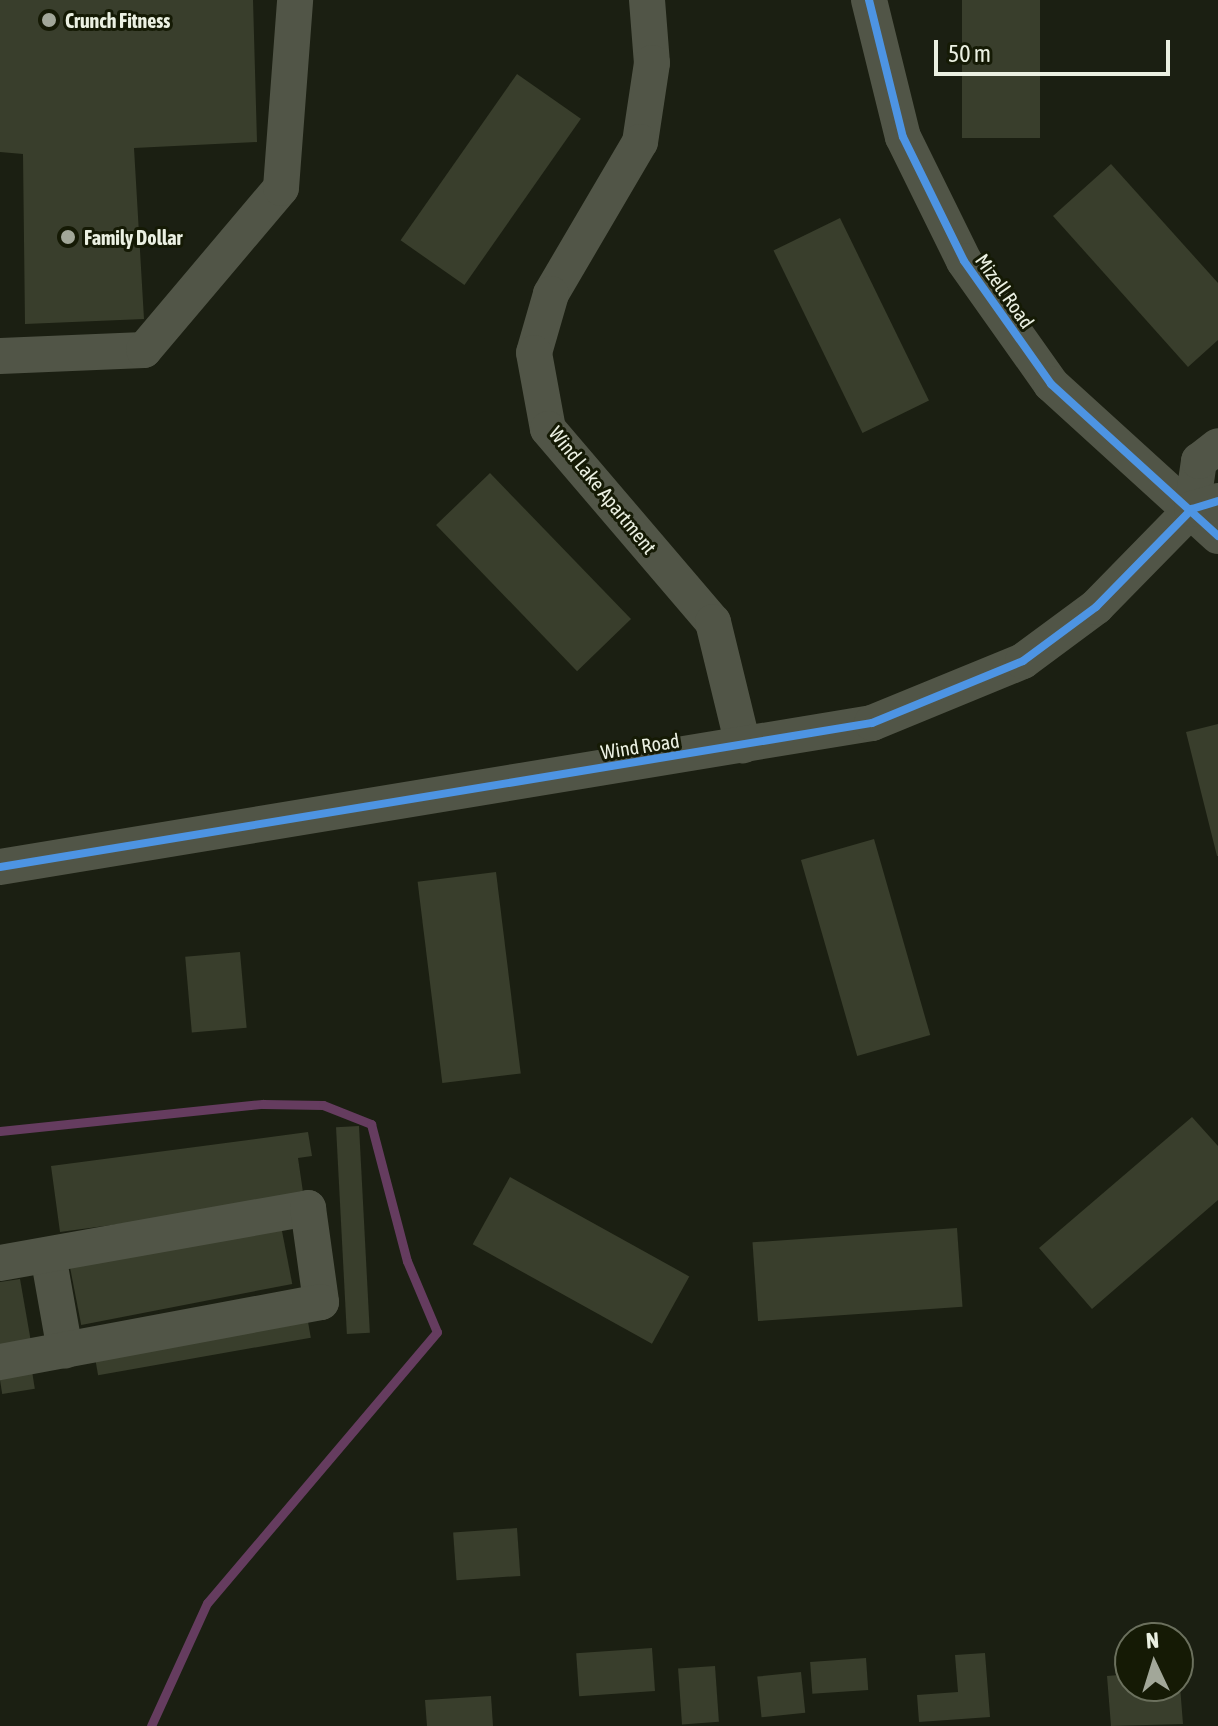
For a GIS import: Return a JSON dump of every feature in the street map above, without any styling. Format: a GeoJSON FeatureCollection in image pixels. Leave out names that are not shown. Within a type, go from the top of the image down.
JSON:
{"type":"FeatureCollection","features":[{"type":"Feature","properties":{"kind":"street"},"geometry":{"type":"LineString","coordinates":[[0,356],[144,350],[281,188],[295,0]]}},
{"type":"Feature","properties":{"kind":"street","name":"Wind Lake Apartment"},"geometry":{"type":"LineString","coordinates":[[647,0],[652,63],[640,142],[551,294],[534,353],[548,429],[713,622],[743,745]]}},
{"type":"Feature","properties":{"kind":"street","name":"Mizell Road"},"geometry":{"type":"LineString","coordinates":[[869,0],[903,137],[964,261],[1051,384],[1205,505],[1218,536]]}},
{"type":"Feature","properties":{"kind":"street"},"geometry":{"type":"LineString","coordinates":[[1205,505],[1199,461],[1218,446]]}},
{"type":"Feature","properties":{"kind":"street","name":"Wind Road"},"geometry":{"type":"LineString","coordinates":[[0,867],[872,723],[1023,661],[1096,607],[1205,505]]}},
{"type":"Feature","properties":{"kind":"street"},"geometry":{"type":"LineString","coordinates":[[0,1263],[308,1208],[321,1302],[0,1362]]}},
{"type":"Feature","properties":{"kind":"street"},"geometry":{"type":"LineString","coordinates":[[48,1255],[65,1350]]}},
{"type":"Feature","properties":{"kind":"building"},"geometry":{"type":"Polygon","coordinates":[[[0,0],[253,0],[257,142],[134,148],[144,319],[25,324],[23,154],[0,152],[0,0]]]}},
{"type":"Feature","properties":{"kind":"building"},"geometry":{"type":"Polygon","coordinates":[[[962,0],[1040,0],[1040,138],[962,138],[962,0]]]}},
{"type":"Feature","properties":{"kind":"building"},"geometry":{"type":"Polygon","coordinates":[[[517,74],[581,119],[464,285],[401,240],[517,74]]]}},
{"type":"Feature","properties":{"kind":"building"},"geometry":{"type":"Polygon","coordinates":[[[1111,164],[1218,283],[1218,340],[1188,367],[1053,216],[1111,164]]]}},
{"type":"Feature","properties":{"kind":"building"},"geometry":{"type":"Polygon","coordinates":[[[840,218],[929,400],[862,433],[773,250],[840,218]]]}},
{"type":"Feature","properties":{"kind":"building"},"geometry":{"type":"Polygon","coordinates":[[[490,473],[631,619],[577,671],[436,525],[490,473]]]}},
{"type":"Feature","properties":{"kind":"building"},"geometry":{"type":"Polygon","coordinates":[[[1218,724],[1218,856],[1217,856],[1186,732],[1218,724]]]}},
{"type":"Feature","properties":{"kind":"building"},"geometry":{"type":"Polygon","coordinates":[[[874,839],[930,1035],[857,1056],[801,860],[874,839]]]}},
{"type":"Feature","properties":{"kind":"building"},"geometry":{"type":"Polygon","coordinates":[[[496,872],[521,1073],[442,1083],[418,882],[496,872]]]}},
{"type":"Feature","properties":{"kind":"building"},"geometry":{"type":"Polygon","coordinates":[[[240,952],[247,1028],[192,1033],[185,957],[240,952]]]}},
{"type":"Feature","properties":{"kind":"building"},"geometry":{"type":"Polygon","coordinates":[[[1192,1117],[1218,1146],[1218,1200],[1092,1309],[1039,1248],[1192,1117]]]}},
{"type":"Feature","properties":{"kind":"building"},"geometry":{"type":"Polygon","coordinates":[[[359,1126],[370,1333],[347,1334],[336,1127],[359,1126]]]}},
{"type":"Feature","properties":{"kind":"building"},"geometry":{"type":"Polygon","coordinates":[[[308,1132],[312,1156],[298,1158],[304,1199],[60,1232],[51,1166],[308,1132]]]}},
{"type":"Feature","properties":{"kind":"building"},"geometry":{"type":"Polygon","coordinates":[[[510,1177],[689,1276],[652,1344],[473,1244],[510,1177]]]}},
{"type":"Feature","properties":{"kind":"building"},"geometry":{"type":"Polygon","coordinates":[[[281,1226],[292,1284],[81,1325],[70,1267],[281,1226]]]}},
{"type":"Feature","properties":{"kind":"building"},"geometry":{"type":"Polygon","coordinates":[[[957,1228],[963,1307],[758,1321],[752,1242],[957,1228]]]}},
{"type":"Feature","properties":{"kind":"building"},"geometry":{"type":"Polygon","coordinates":[[[20,1279],[31,1342],[0,1348],[0,1282],[20,1279]]]}},
{"type":"Feature","properties":{"kind":"building"},"geometry":{"type":"Polygon","coordinates":[[[307,1316],[311,1338],[98,1375],[94,1354],[307,1316]]]}},
{"type":"Feature","properties":{"kind":"building"},"geometry":{"type":"Polygon","coordinates":[[[32,1371],[35,1389],[2,1394],[0,1376],[32,1371]]]}},
{"type":"Feature","properties":{"kind":"building"},"geometry":{"type":"Polygon","coordinates":[[[517,1528],[520,1576],[457,1580],[453,1532],[517,1528]]]}},
{"type":"Feature","properties":{"kind":"building"},"geometry":{"type":"Polygon","coordinates":[[[652,1648],[655,1691],[579,1696],[576,1653],[652,1648]]]}},
{"type":"Feature","properties":{"kind":"building"},"geometry":{"type":"Polygon","coordinates":[[[985,1653],[990,1717],[919,1722],[917,1695],[958,1692],[955,1655],[985,1653]]]}},
{"type":"Feature","properties":{"kind":"building"},"geometry":{"type":"Polygon","coordinates":[[[866,1658],[868,1690],[812,1694],[810,1662],[866,1658]]]}},
{"type":"Feature","properties":{"kind":"building"},"geometry":{"type":"Polygon","coordinates":[[[715,1666],[719,1722],[682,1724],[678,1669],[715,1666]]]}},
{"type":"Feature","properties":{"kind":"building"},"geometry":{"type":"Polygon","coordinates":[[[801,1672],[805,1713],[762,1717],[757,1677],[801,1672]]]}},
{"type":"Feature","properties":{"kind":"building"},"geometry":{"type":"Polygon","coordinates":[[[1114,1675],[1114,1702],[1181,1702],[1183,1724],[1111,1726],[1107,1676],[1114,1675]]]}},
{"type":"Feature","properties":{"kind":"building"},"geometry":{"type":"Polygon","coordinates":[[[491,1696],[493,1726],[427,1726],[425,1700],[491,1696]]]}},
{"type":"Feature","properties":{"kind":"waterway"},"geometry":{"type":"LineString","coordinates":[[0,1131],[263,1104],[323,1105],[371,1124],[407,1261],[437,1332],[207,1603],[151,1726]]}},
{"type":"Feature","properties":{"kind":"cycle path"},"geometry":{"type":"LineString","coordinates":[[869,0],[903,137],[964,261],[1051,384],[1218,536]]}},
{"type":"Feature","properties":{"kind":"cycle path"},"geometry":{"type":"LineString","coordinates":[[0,867],[872,723],[1023,661],[1096,607],[1192,509],[1218,501]]}},
{"type":"Feature","properties":{"kind":"place","name":"Crunch Fitness"},"geometry":{"type":"Point","coordinates":[49,20]}},
{"type":"Feature","properties":{"kind":"place","name":"Family Dollar"},"geometry":{"type":"Point","coordinates":[68,237]}}]}
